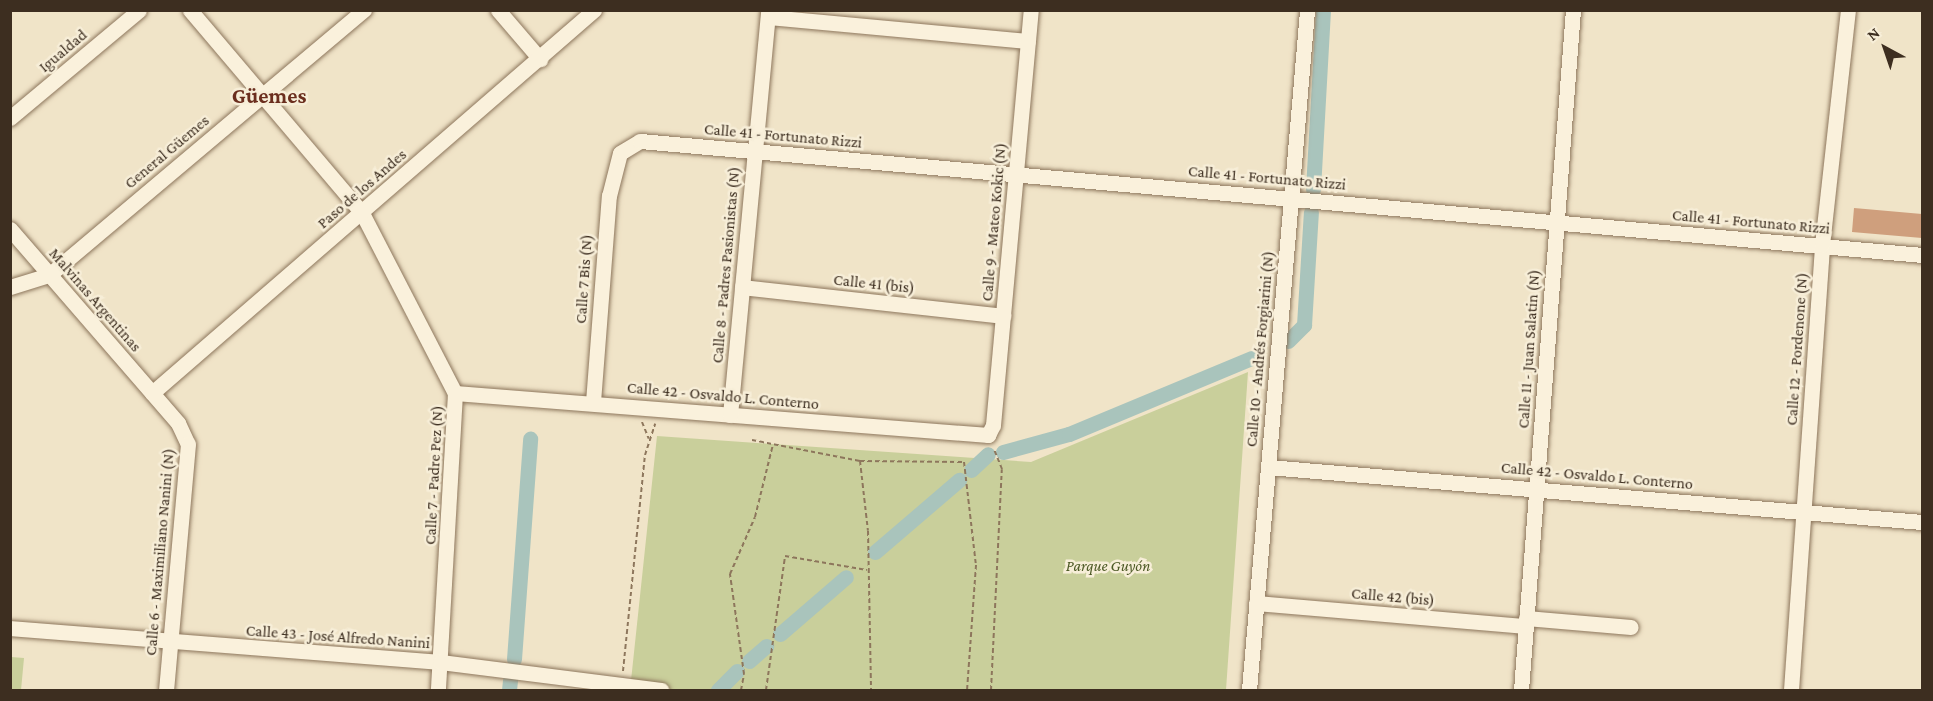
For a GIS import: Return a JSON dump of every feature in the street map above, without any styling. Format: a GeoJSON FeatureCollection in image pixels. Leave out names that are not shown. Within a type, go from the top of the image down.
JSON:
{"type":"FeatureCollection","features":[{"type":"Feature","properties":{"kind":"street","name":"Igualdad"},"geometry":{"type":"LineString","coordinates":[[10,118],[139,10]]}},
{"type":"Feature","properties":{"kind":"street","name":"Calle 7 - Padre Pez (N)"},"geometry":{"type":"LineString","coordinates":[[190,10],[260,96],[362,213],[455,393],[438,690]]}},
{"type":"Feature","properties":{"kind":"street","name":"General Güemes"},"geometry":{"type":"LineString","coordinates":[[49,275],[364,10]]}},
{"type":"Feature","properties":{"kind":"street"},"geometry":{"type":"LineString","coordinates":[[498,10],[540,59]]}},
{"type":"Feature","properties":{"kind":"street","name":"Paso de los Andes"},"geometry":{"type":"LineString","coordinates":[[152,393],[594,10]]}},
{"type":"Feature","properties":{"kind":"street","name":"Calle 9 - Mateo Kokic (N)"},"geometry":{"type":"LineString","coordinates":[[988,435],[1003,316],[1031,10]]}},
{"type":"Feature","properties":{"kind":"street","name":"Calle 10 - Andrés Forgiarini (N)"},"geometry":{"type":"LineString","coordinates":[[1249,690],[1307,10]]}},
{"type":"Feature","properties":{"kind":"street","name":"Calle 11 - Juan Salatin (N)"},"geometry":{"type":"LineString","coordinates":[[1521,690],[1573,10]]}},
{"type":"Feature","properties":{"kind":"street","name":"Calle 12 - Pordenone (N)"},"geometry":{"type":"LineString","coordinates":[[1791,690],[1822,245],[1848,10]]}},
{"type":"Feature","properties":{"kind":"street"},"geometry":{"type":"LineString","coordinates":[[768,14],[1028,41]]}},
{"type":"Feature","properties":{"kind":"street","name":"Calle 8 - Padres Pasionistas (N)"},"geometry":{"type":"LineString","coordinates":[[730,414],[768,14]]}},
{"type":"Feature","properties":{"kind":"street","name":"Calle 41 - Fortunato Rizzi"},"geometry":{"type":"LineString","coordinates":[[616,160],[640,141],[1291,198],[1557,225],[1923,255]]}},
{"type":"Feature","properties":{"kind":"street","name":"Calle 7 Bis (N)"},"geometry":{"type":"LineString","coordinates":[[593,402],[616,160]]}},
{"type":"Feature","properties":{"kind":"street","name":"Malvinas Argentinas"},"geometry":{"type":"LineString","coordinates":[[10,229],[152,393]]}},
{"type":"Feature","properties":{"kind":"street"},"geometry":{"type":"LineString","coordinates":[[10,287],[49,275]]}},
{"type":"Feature","properties":{"kind":"street","name":"Calle 41 (bis)"},"geometry":{"type":"LineString","coordinates":[[742,287],[1003,316]]}},
{"type":"Feature","properties":{"kind":"street","name":"Calle 6 - Maximiliano Nanini (N)"},"geometry":{"type":"LineString","coordinates":[[152,393],[183,431],[189,456],[166,690]]}},
{"type":"Feature","properties":{"kind":"street","name":"Calle 42 - Osvaldo L. Conterno"},"geometry":{"type":"LineString","coordinates":[[455,393],[593,402],[988,435]]}},
{"type":"Feature","properties":{"kind":"street","name":"Calle 42 - Osvaldo L. Conterno"},"geometry":{"type":"LineString","coordinates":[[1268,467],[1923,522]]}},
{"type":"Feature","properties":{"kind":"street","name":"Calle 42 (bis)"},"geometry":{"type":"LineString","coordinates":[[1256,603],[1631,627]]}},
{"type":"Feature","properties":{"kind":"street","name":"Calle 43 - José Alfredo Nanini"},"geometry":{"type":"LineString","coordinates":[[10,628],[170,645],[440,662],[662,690]]}},
{"type":"Feature","properties":{"kind":"path"},"geometry":{"type":"LineString","coordinates":[[622,686],[645,455],[650,434],[669,409]]}},
{"type":"Feature","properties":{"kind":"path"},"geometry":{"type":"LineString","coordinates":[[988,435],[1002,469],[991,690]]}},
{"type":"Feature","properties":{"kind":"path"},"geometry":{"type":"LineString","coordinates":[[752,440],[860,461],[964,462],[976,565],[967,690]]}},
{"type":"Feature","properties":{"kind":"path"},"geometry":{"type":"LineString","coordinates":[[741,690],[744,674],[730,574],[755,517],[773,444]]}},
{"type":"Feature","properties":{"kind":"path"},"geometry":{"type":"LineString","coordinates":[[860,461],[869,571],[871,690]]}},
{"type":"Feature","properties":{"kind":"path"},"geometry":{"type":"LineString","coordinates":[[766,690],[785,556],[869,571]]}},
{"type":"Feature","properties":{"kind":"green space","name":"Parque Guyón"},"geometry":{"type":"Polygon","coordinates":[[[1248,372],[1226,690],[630,690],[657,436],[1031,462],[1248,372]]]}},
{"type":"Feature","properties":{"kind":"green space"},"geometry":{"type":"Polygon","coordinates":[[[11,657],[24,658],[21,690],[11,690],[11,657]]]}},
{"type":"Feature","properties":{"kind":"building"},"geometry":{"type":"Polygon","coordinates":[[[1854,208],[1922,214],[1922,238],[1852,232],[1854,208]]]}},
{"type":"Feature","properties":{"kind":"waterway"},"geometry":{"type":"LineString","coordinates":[[1313,189],[1323,10]]}},
{"type":"Feature","properties":{"kind":"waterway"},"geometry":{"type":"LineString","coordinates":[[1288,341],[1304,325],[1311,212]]}},
{"type":"Feature","properties":{"kind":"waterway"},"geometry":{"type":"LineString","coordinates":[[1003,452],[1069,434],[1252,358]]}},
{"type":"Feature","properties":{"kind":"waterway"},"geometry":{"type":"LineString","coordinates":[[514,659],[530,439]]}},
{"type":"Feature","properties":{"kind":"waterway"},"geometry":{"type":"LineString","coordinates":[[971,470],[988,454]]}},
{"type":"Feature","properties":{"kind":"waterway"},"geometry":{"type":"LineString","coordinates":[[875,552],[959,480]]}},
{"type":"Feature","properties":{"kind":"waterway"},"geometry":{"type":"LineString","coordinates":[[780,634],[846,577]]}},
{"type":"Feature","properties":{"kind":"waterway"},"geometry":{"type":"LineString","coordinates":[[749,661],[766,646]]}},
{"type":"Feature","properties":{"kind":"waterway"},"geometry":{"type":"LineString","coordinates":[[718,690],[737,671]]}},
{"type":"Feature","properties":{"kind":"waterway"},"geometry":{"type":"LineString","coordinates":[[509,690],[510,680]]}},
{"type":"Feature","properties":{"kind":"district","name":"Güemes"},"geometry":{"type":"Point","coordinates":[269,96]}}]}
